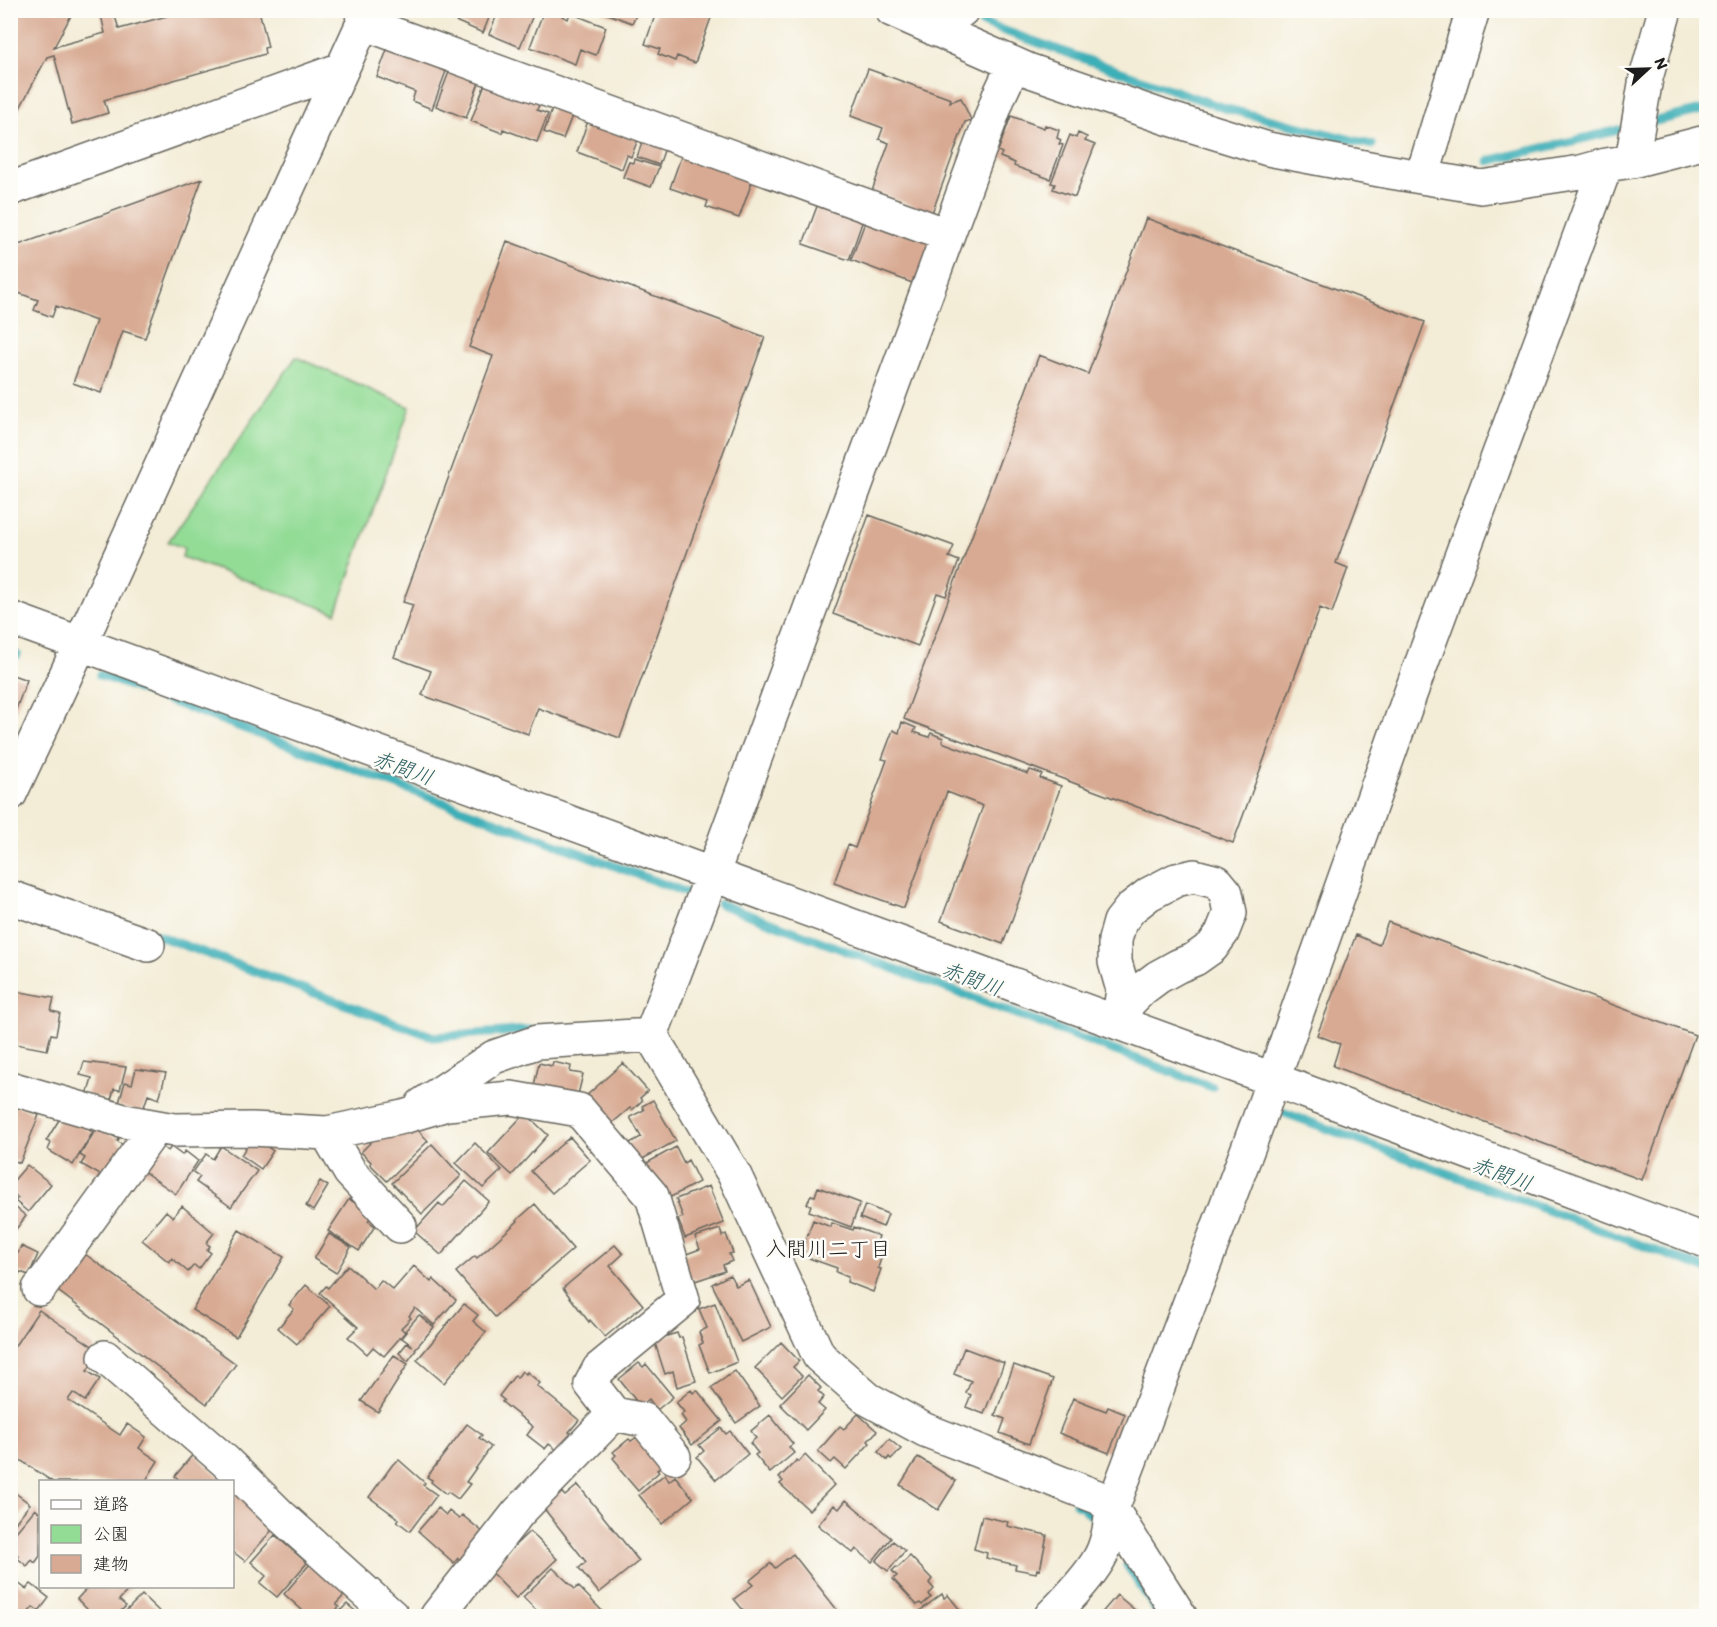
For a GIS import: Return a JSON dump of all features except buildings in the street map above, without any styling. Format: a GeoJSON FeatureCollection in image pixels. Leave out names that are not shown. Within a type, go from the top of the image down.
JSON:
{"type":"FeatureCollection","features":[{"type":"Feature","properties":{"kind":"street"},"geometry":{"type":"LineString","coordinates":[[892,10],[1014,64],[1164,117],[1268,149],[1481,187],[1581,172],[1707,142]]}},
{"type":"Feature","properties":{"kind":"street"},"geometry":{"type":"LineString","coordinates":[[936,30],[962,10]]}},
{"type":"Feature","properties":{"kind":"street"},"geometry":{"type":"LineString","coordinates":[[1422,177],[1473,10]]}},
{"type":"Feature","properties":{"kind":"street"},"geometry":{"type":"LineString","coordinates":[[1051,1617],[1070,1597],[1100,1558],[1108,1533],[1112,1509],[1272,1079],[1411,692],[1619,163],[1665,10]]}},
{"type":"Feature","properties":{"kind":"street"},"geometry":{"type":"LineString","coordinates":[[10,794],[81,643],[366,15],[947,235]]}},
{"type":"Feature","properties":{"kind":"street"},"geometry":{"type":"LineString","coordinates":[[651,1035],[947,235],[999,96],[1014,64]]}},
{"type":"Feature","properties":{"kind":"street"},"geometry":{"type":"LineString","coordinates":[[10,189],[342,69]]}},
{"type":"Feature","properties":{"kind":"street"},"geometry":{"type":"LineString","coordinates":[[10,618],[1272,1079],[1707,1241]]}},
{"type":"Feature","properties":{"kind":"street"},"geometry":{"type":"LineString","coordinates":[[10,897],[148,945]]}},
{"type":"Feature","properties":{"kind":"street"},"geometry":{"type":"LineString","coordinates":[[403,1117],[494,1057],[537,1042],[651,1035]]}},
{"type":"Feature","properties":{"kind":"street"},"geometry":{"type":"LineString","coordinates":[[651,1035],[735,1176],[819,1356],[868,1399],[925,1430],[1100,1498],[1112,1509],[1180,1617]]}},
{"type":"Feature","properties":{"kind":"street"},"geometry":{"type":"LineString","coordinates":[[10,1088],[124,1121],[174,1130],[252,1129],[327,1133],[403,1117],[447,1104],[511,1098],[579,1110],[652,1196],[683,1300],[599,1369],[591,1384],[614,1414],[644,1420],[674,1457]]}},
{"type":"Feature","properties":{"kind":"street"},"geometry":{"type":"LineString","coordinates":[[39,1289],[156,1126]]}},
{"type":"Feature","properties":{"kind":"street"},"geometry":{"type":"LineString","coordinates":[[327,1133],[350,1172],[400,1226]]}},
{"type":"Feature","properties":{"kind":"street"},"geometry":{"type":"LineString","coordinates":[[105,1357],[225,1461],[281,1516],[392,1617]]}},
{"type":"Feature","properties":{"kind":"street"},"geometry":{"type":"LineString","coordinates":[[437,1617],[518,1513],[614,1414]]}},
{"type":"Feature","properties":{"kind":"green space"},"geometry":{"type":"Polygon","coordinates":[[[296,357],[410,407],[336,613],[182,557],[184,548],[168,542],[296,357]]]}},
{"type":"Feature","properties":{"kind":"waterway"},"geometry":{"type":"LineString","coordinates":[[982,23],[1224,108],[1372,145]]}},
{"type":"Feature","properties":{"kind":"waterway"},"geometry":{"type":"LineString","coordinates":[[1656,121],[1706,109]]}},
{"type":"Feature","properties":{"kind":"waterway"},"geometry":{"type":"LineString","coordinates":[[1488,161],[1619,130]]}},
{"type":"Feature","properties":{"kind":"waterway","name":"赤間川"},"geometry":{"type":"LineString","coordinates":[[10,653],[17,655]]}},
{"type":"Feature","properties":{"kind":"waterway","name":"赤間川"},"geometry":{"type":"LineString","coordinates":[[100,675],[693,895]]}},
{"type":"Feature","properties":{"kind":"waterway","name":"赤間川"},"geometry":{"type":"LineString","coordinates":[[720,904],[1212,1087]]}},
{"type":"Feature","properties":{"kind":"waterway"},"geometry":{"type":"LineString","coordinates":[[151,933],[434,1037],[529,1030]]}},
{"type":"Feature","properties":{"kind":"waterway","name":"赤間川"},"geometry":{"type":"LineString","coordinates":[[1285,1113],[1706,1269]]}},
{"type":"Feature","properties":{"kind":"waterway"},"geometry":{"type":"LineString","coordinates":[[1076,1504],[1082,1506],[1091,1515]]}},
{"type":"Feature","properties":{"kind":"waterway"},"geometry":{"type":"LineString","coordinates":[[1127,1565],[1160,1616]]}},
{"type":"Feature","properties":{"kind":"district","name":"入間川二丁目"},"geometry":{"type":"Point","coordinates":[828,1249]}}]}
